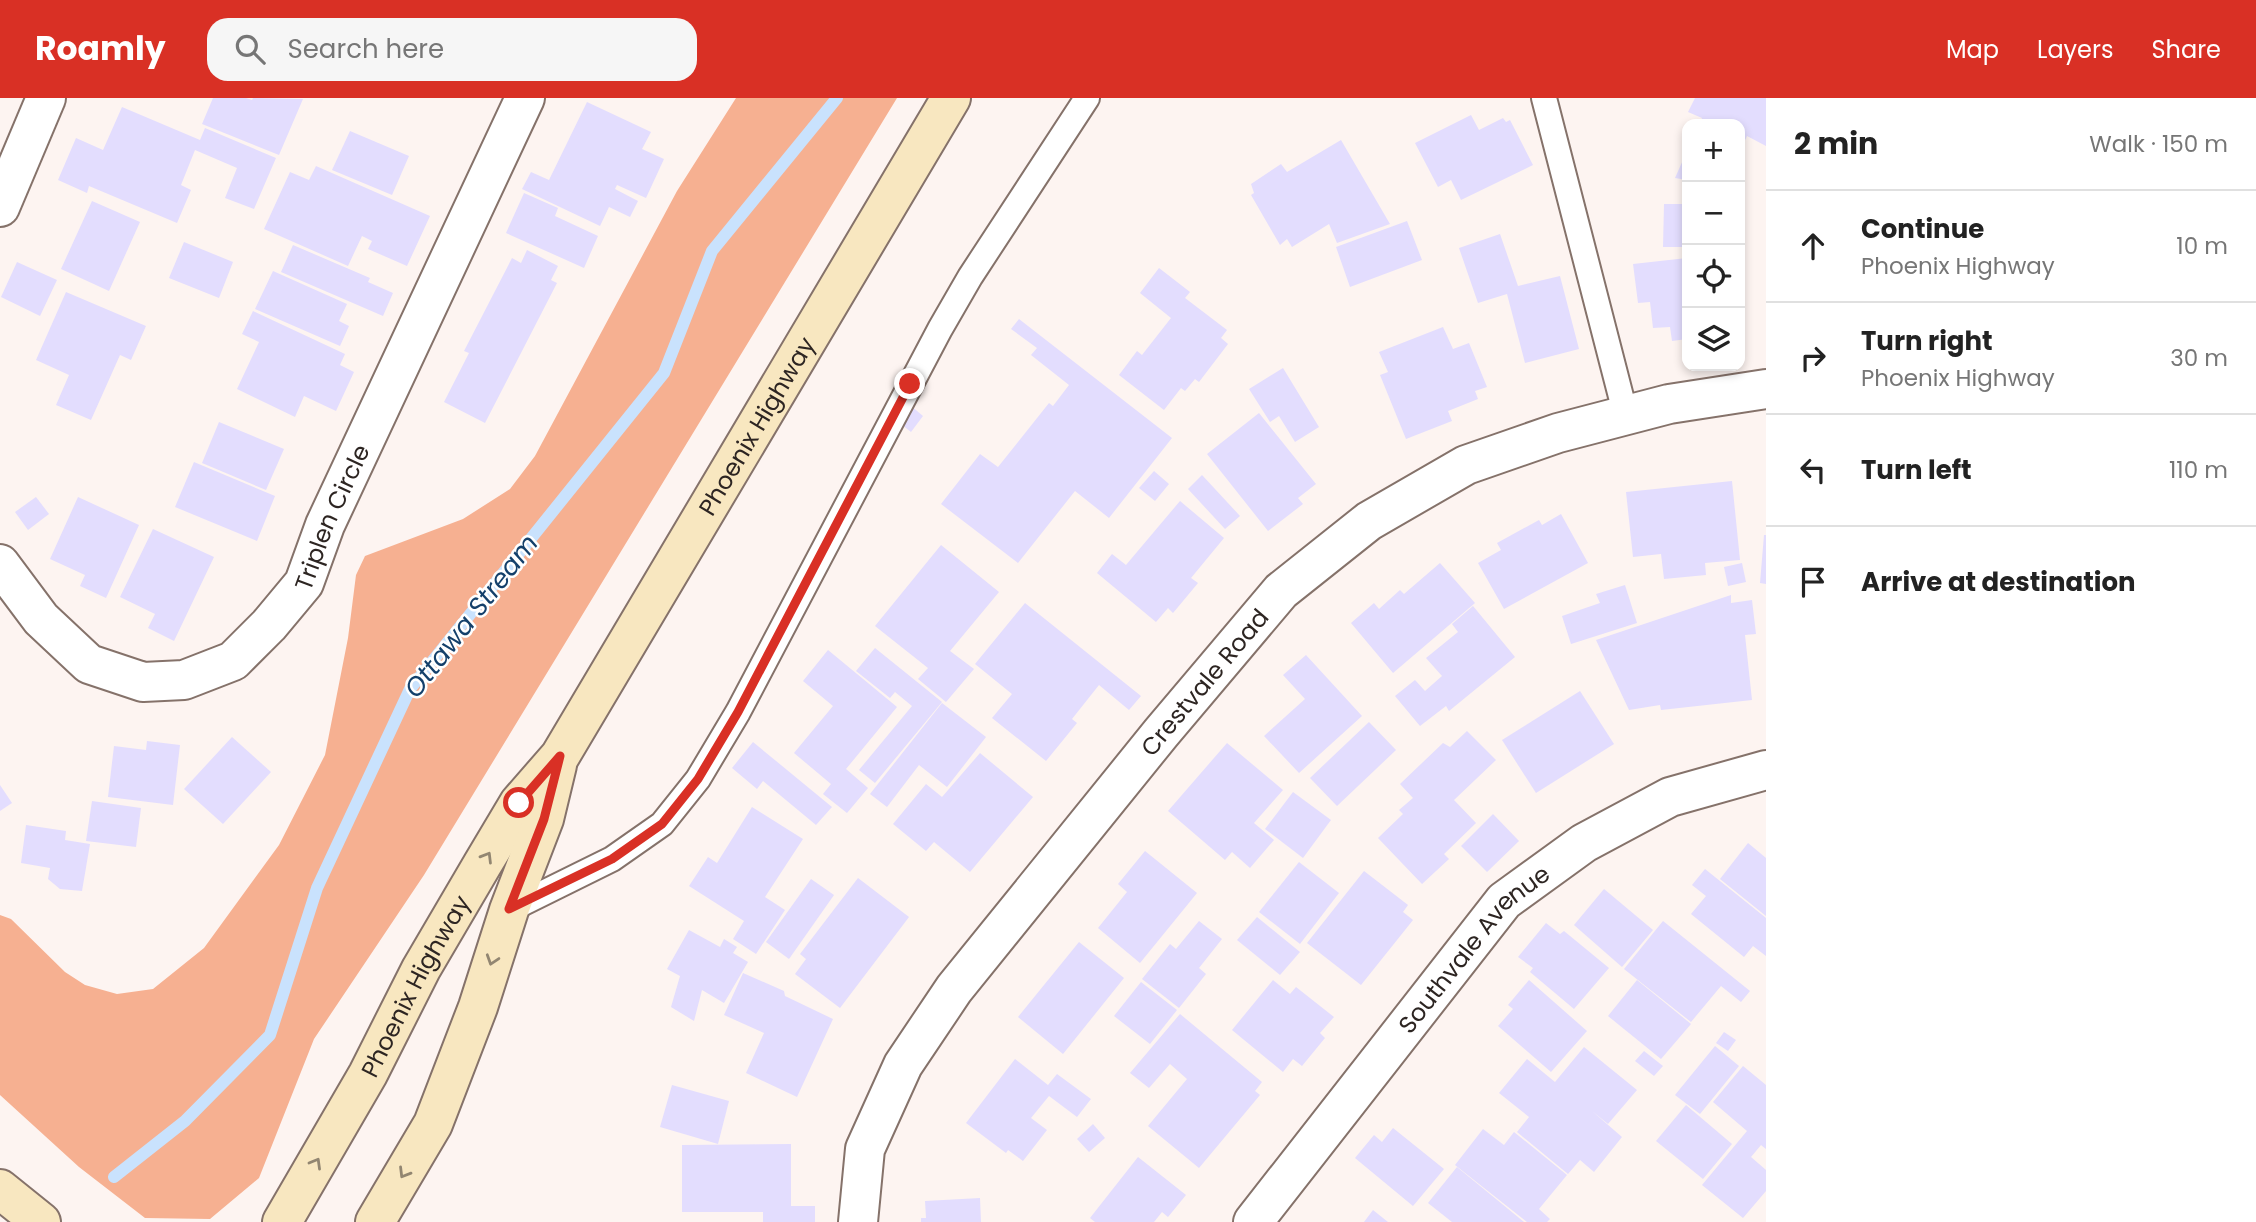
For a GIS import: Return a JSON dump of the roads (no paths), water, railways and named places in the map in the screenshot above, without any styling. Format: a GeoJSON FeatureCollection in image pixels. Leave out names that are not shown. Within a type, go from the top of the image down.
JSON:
{"type":"FeatureCollection","features":[{"type":"Feature","properties":{"kind":"main road","name":"Phoenix Highway"},"geometry":{"type":"LineString","coordinates":[[282,1222],[368,1074],[421,969],[494,845],[519,803],[560,756],[951,98]]}},
{"type":"Feature","properties":{"kind":"main road","name":"Phoenix Highway"},"geometry":{"type":"LineString","coordinates":[[375,1222],[433,1124],[478,1007],[509,909],[544,819],[560,756]]}},
{"type":"Feature","properties":{"kind":"main road"},"geometry":{"type":"LineString","coordinates":[[0,1189],[41,1222]]}},
{"type":"Feature","properties":{"kind":"street"},"geometry":{"type":"LineString","coordinates":[[0,207],[46,98]]}},
{"type":"Feature","properties":{"kind":"street","name":"Triplen Circle"},"geometry":{"type":"LineString","coordinates":[[0,564],[41,619],[89,664],[143,682],[184,680],[233,661],[269,625],[304,583],[325,525],[525,98]]}},
{"type":"Feature","properties":{"kind":"street","name":"Crestvale Road"},"geometry":{"type":"LineString","coordinates":[[858,1222],[865,1149],[903,1065],[954,989],[1161,733],[1281,591],[1369,521],[1466,465],[1558,433],[1669,404],[1766,389]]}},
{"type":"Feature","properties":{"kind":"street","name":"Southvale Avenue"},"geometry":{"type":"LineString","coordinates":[[1252,1222],[1504,901],[1584,843],[1670,797],[1766,771]]}},
{"type":"Feature","properties":{"kind":"lane"},"geometry":{"type":"LineString","coordinates":[[509,909],[612,859],[662,824],[698,779],[738,712],[940,329],[970,277],[1087,98]]}},
{"type":"Feature","properties":{"kind":"lane"},"geometry":{"type":"LineString","coordinates":[[1544,98],[1626,416]]}},
{"type":"Feature","properties":{"kind":"waterway","name":"Ottawa Stream"},"geometry":{"type":"LineString","coordinates":[[114,1177],[185,1121],[270,1035],[317,888],[410,689],[664,373],[712,251],[837,98]]}}]}
